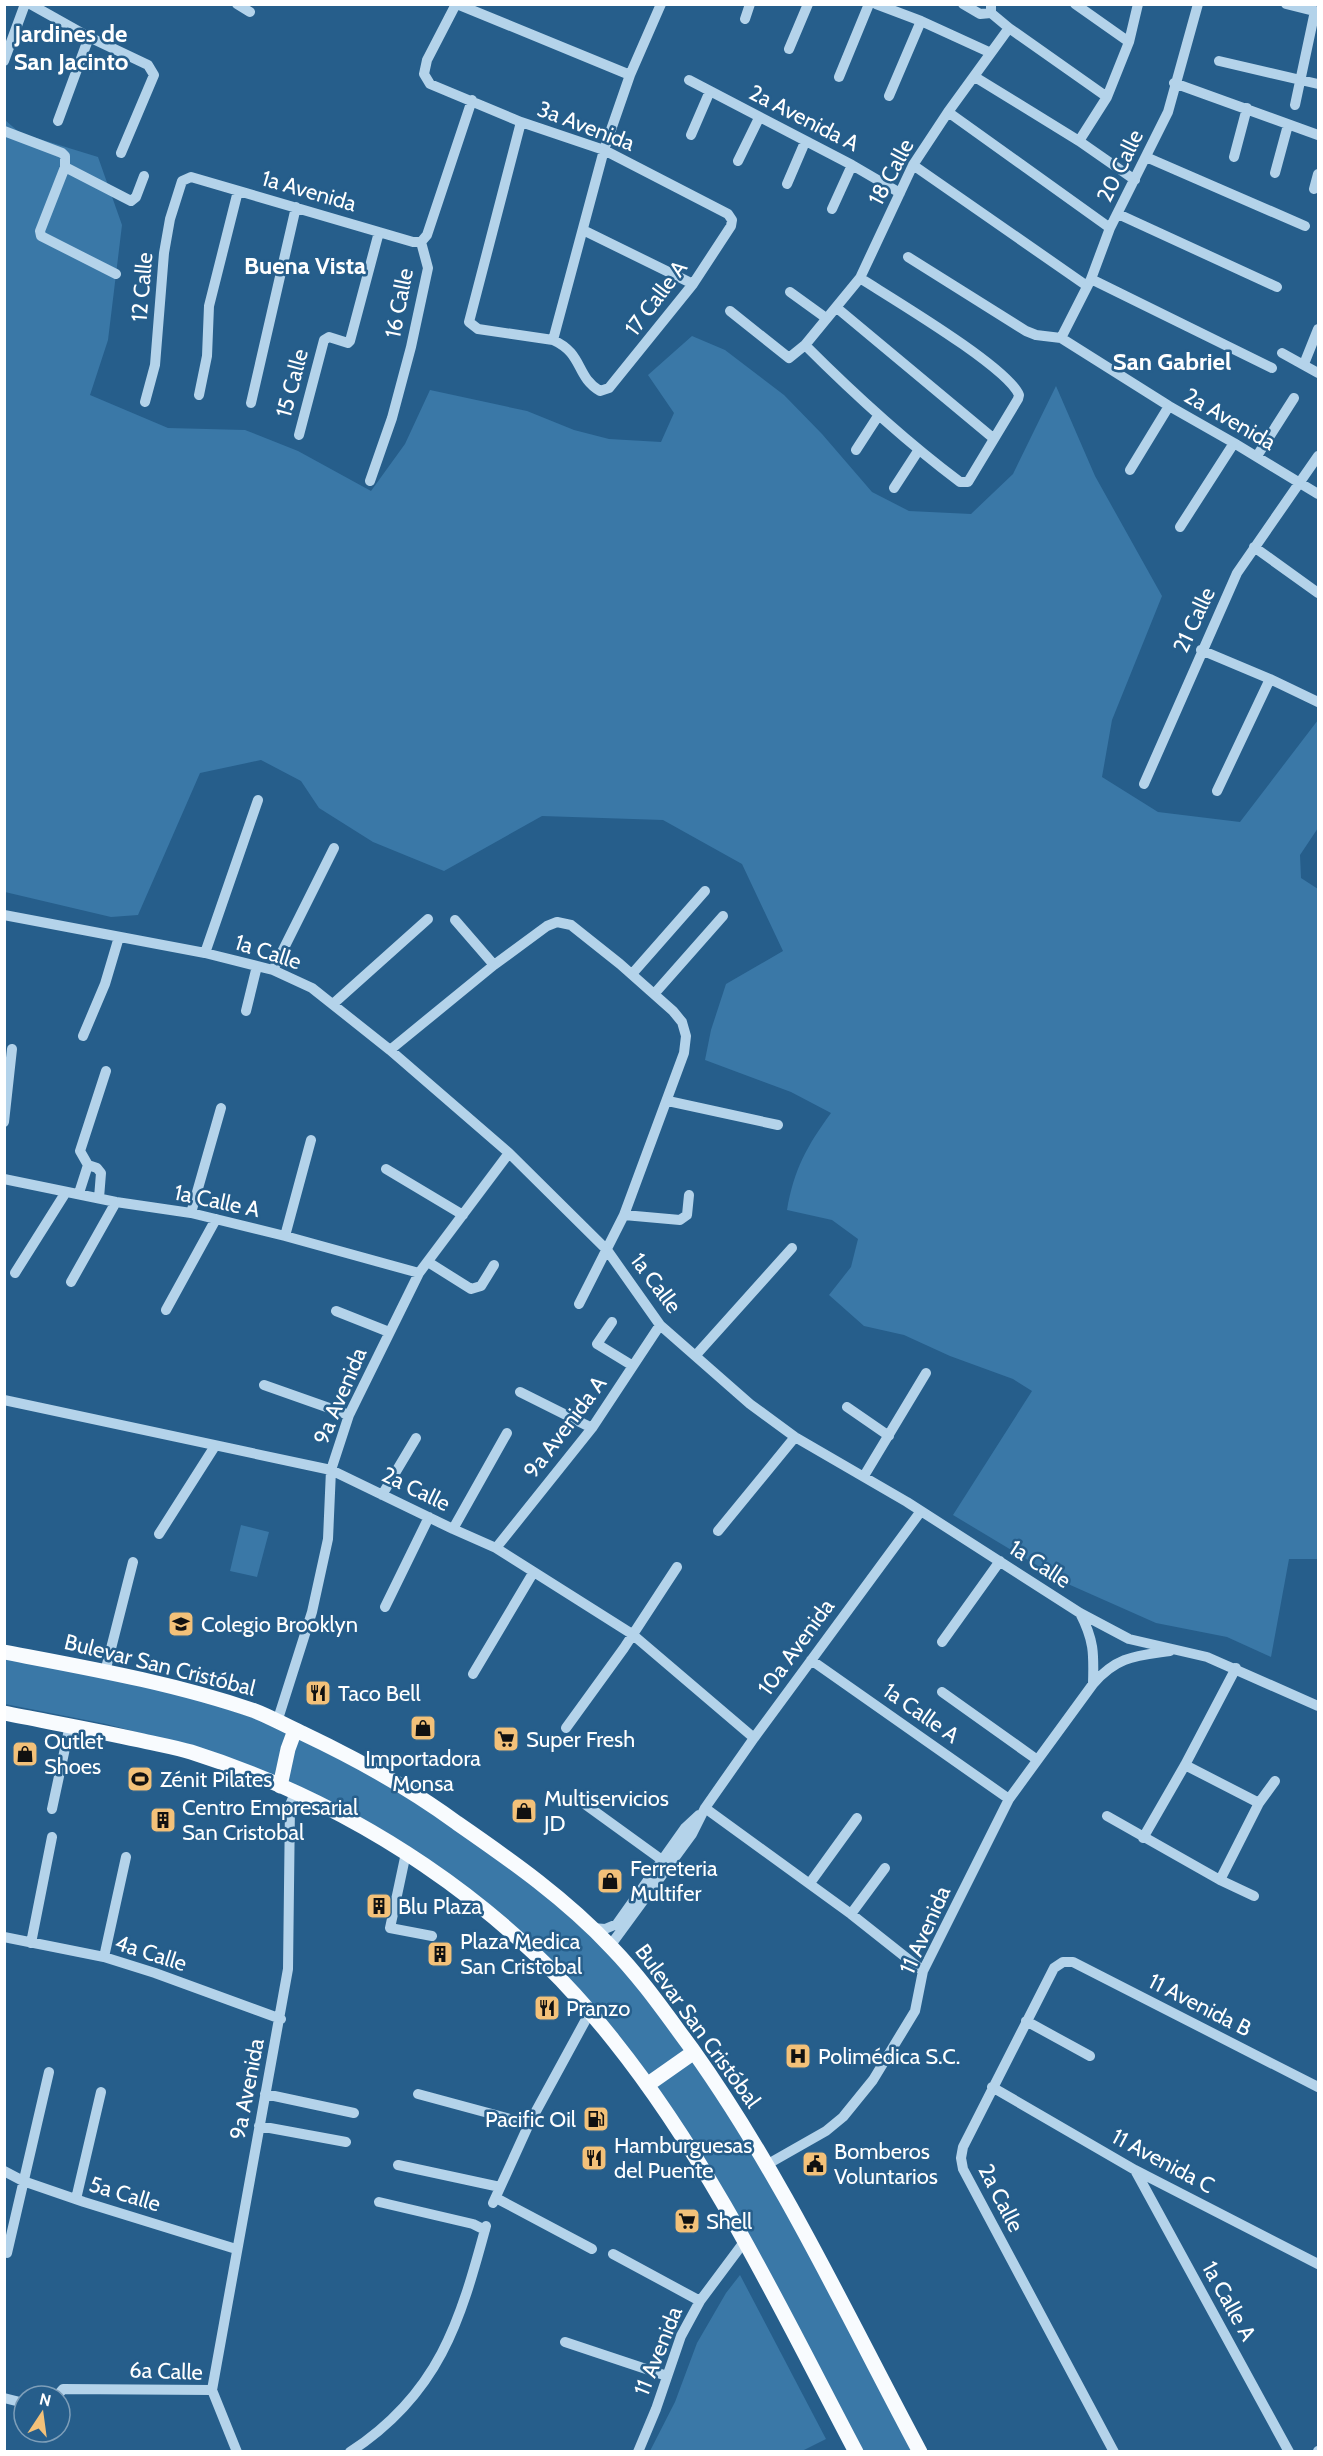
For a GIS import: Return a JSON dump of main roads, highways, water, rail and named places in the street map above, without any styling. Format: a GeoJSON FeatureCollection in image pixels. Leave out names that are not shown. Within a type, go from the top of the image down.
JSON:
{"type":"FeatureCollection","features":[{"type":"Feature","properties":{"kind":"main road","name":"Bulevar San Cristóbal"},"geometry":{"type":"LineString","coordinates":[[4,1652],[105,1672],[211,1697],[260,1712],[385,1774],[423,1798],[544,1886],[610,1946],[656,1999],[726,2098],[768,2164],[920,2451]]}},
{"type":"Feature","properties":{"kind":"main road"},"geometry":{"type":"LineString","coordinates":[[4,1713],[188,1751],[280,1786],[362,1827],[406,1853],[479,1906],[538,1956],[590,2012],[647,2085],[693,2156],[744,2242],[856,2451]]}},
{"type":"Feature","properties":{"kind":"main road"},"geometry":{"type":"LineString","coordinates":[[280,1786],[288,1749],[295,1730]]}},
{"type":"Feature","properties":{"kind":"main road"},"geometry":{"type":"LineString","coordinates":[[647,2085],[694,2052]]}},
{"type":"Feature","properties":{"kind":"place","name":"Colegio Brooklyn"},"geometry":{"type":"Point","coordinates":[181,1624]}},
{"type":"Feature","properties":{"kind":"place","name":"Taco Bell"},"geometry":{"type":"Point","coordinates":[318,1693]}},
{"type":"Feature","properties":{"kind":"place","name":"Importadora Monsa"},"geometry":{"type":"Point","coordinates":[423,1728]}},
{"type":"Feature","properties":{"kind":"place","name":"Super Fresh"},"geometry":{"type":"Point","coordinates":[506,1739]}},
{"type":"Feature","properties":{"kind":"place","name":"Outlet Shoes"},"geometry":{"type":"Point","coordinates":[25,1754]}},
{"type":"Feature","properties":{"kind":"place","name":"Zénit Pilates"},"geometry":{"type":"Point","coordinates":[140,1779]}},
{"type":"Feature","properties":{"kind":"place","name":"Multiservicios JD"},"geometry":{"type":"Point","coordinates":[524,1811]}},
{"type":"Feature","properties":{"kind":"place","name":"Centro Empresarial San Cristobal"},"geometry":{"type":"Point","coordinates":[163,1820]}},
{"type":"Feature","properties":{"kind":"place","name":"Ferreteria Multifer"},"geometry":{"type":"Point","coordinates":[610,1881]}},
{"type":"Feature","properties":{"kind":"place","name":"Blu Plaza"},"geometry":{"type":"Point","coordinates":[379,1906]}},
{"type":"Feature","properties":{"kind":"place","name":"Plaza Medica San Cristobal"},"geometry":{"type":"Point","coordinates":[440,1954]}},
{"type":"Feature","properties":{"kind":"place","name":"Pranzo"},"geometry":{"type":"Point","coordinates":[547,2008]}},
{"type":"Feature","properties":{"kind":"place","name":"Polimédica S.C."},"geometry":{"type":"Point","coordinates":[798,2056]}},
{"type":"Feature","properties":{"kind":"place","name":"Pacific Oil"},"geometry":{"type":"Point","coordinates":[596,2119]}},
{"type":"Feature","properties":{"kind":"place","name":"Hamburguesas del Puente"},"geometry":{"type":"Point","coordinates":[594,2158]}},
{"type":"Feature","properties":{"kind":"place","name":"Bomberos Voluntarios"},"geometry":{"type":"Point","coordinates":[815,2164]}},
{"type":"Feature","properties":{"kind":"place","name":"Shell"},"geometry":{"type":"Point","coordinates":[687,2221]}},
{"type":"Feature","properties":{"kind":"district","name":"Jardines de San Jacinto"},"geometry":{"type":"Point","coordinates":[71,47]}},
{"type":"Feature","properties":{"kind":"district","name":"Buena Vista"},"geometry":{"type":"Point","coordinates":[305,265]}},
{"type":"Feature","properties":{"kind":"district","name":"San Gabriel"},"geometry":{"type":"Point","coordinates":[1172,361]}}]}
